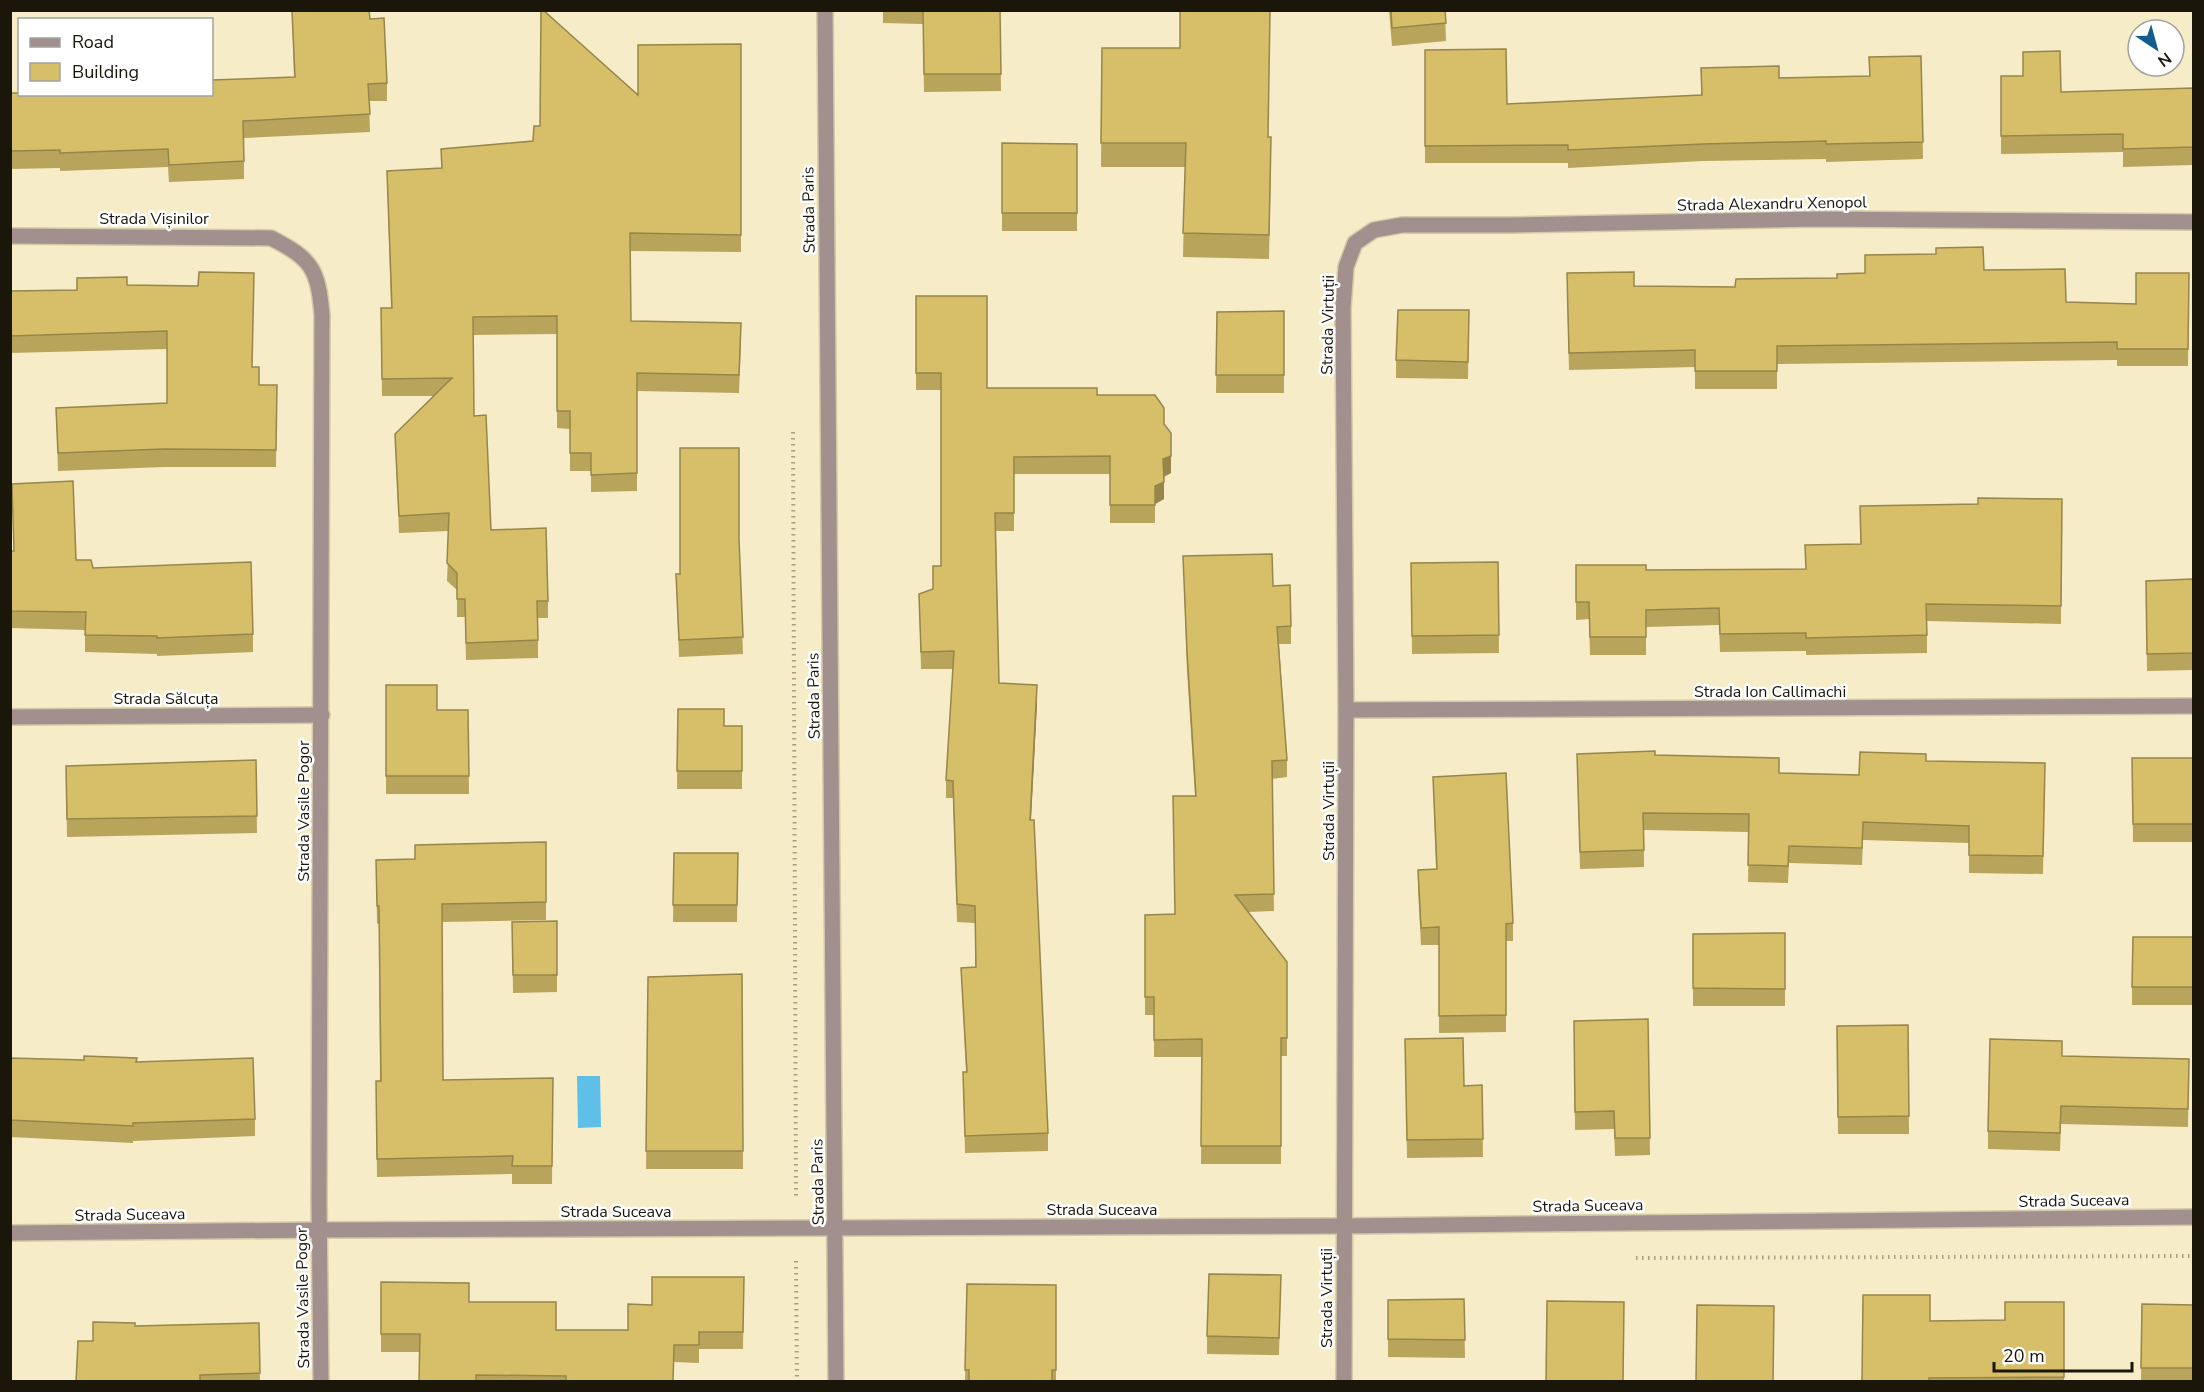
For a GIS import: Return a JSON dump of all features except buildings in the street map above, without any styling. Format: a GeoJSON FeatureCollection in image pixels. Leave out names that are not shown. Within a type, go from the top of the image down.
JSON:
{"type":"FeatureCollection","features":[{"type":"Feature","properties":{"kind":"street","name":"Strada Paris"},"geometry":{"type":"LineString","coordinates":[[825,10],[837,1382]]}},
{"type":"Feature","properties":{"kind":"street","name":"Strada Alexandru Xenopol"},"geometry":{"type":"LineString","coordinates":[[1355,243],[1374,230],[1402,225],[1817,219],[2193,222]]}},
{"type":"Feature","properties":{"kind":"street","name":"Strada Vișinilor"},"geometry":{"type":"LineString","coordinates":[[10,236],[271,238],[294,250]]}},
{"type":"Feature","properties":{"kind":"street","name":"Strada Virtuții"},"geometry":{"type":"LineString","coordinates":[[1344,1382],[1346,710],[1343,308],[1346,267],[1355,243]]}},
{"type":"Feature","properties":{"kind":"street","name":"Strada Vasile Pogor"},"geometry":{"type":"LineString","coordinates":[[294,250],[312,268],[320,286],[322,315],[321,1382]]}},
{"type":"Feature","properties":{"kind":"street","name":"Strada Ion Callimachi"},"geometry":{"type":"LineString","coordinates":[[1346,710],[2193,706]]}},
{"type":"Feature","properties":{"kind":"street","name":"Strada Sălcuța"},"geometry":{"type":"LineString","coordinates":[[10,717],[322,715]]}},
{"type":"Feature","properties":{"kind":"street","name":"Strada Suceava"},"geometry":{"type":"LineString","coordinates":[[10,1233],[1344,1226],[2193,1217]]}},
{"type":"Feature","properties":{"kind":"path"},"geometry":{"type":"LineString","coordinates":[[793,430],[796,1196]]}},
{"type":"Feature","properties":{"kind":"path"},"geometry":{"type":"LineString","coordinates":[[796,1261],[797,1382]]}},
{"type":"Feature","properties":{"kind":"water"},"geometry":{"type":"Polygon","coordinates":[[[577,1076],[600,1076],[601,1127],[578,1128],[577,1076]]]}}]}
